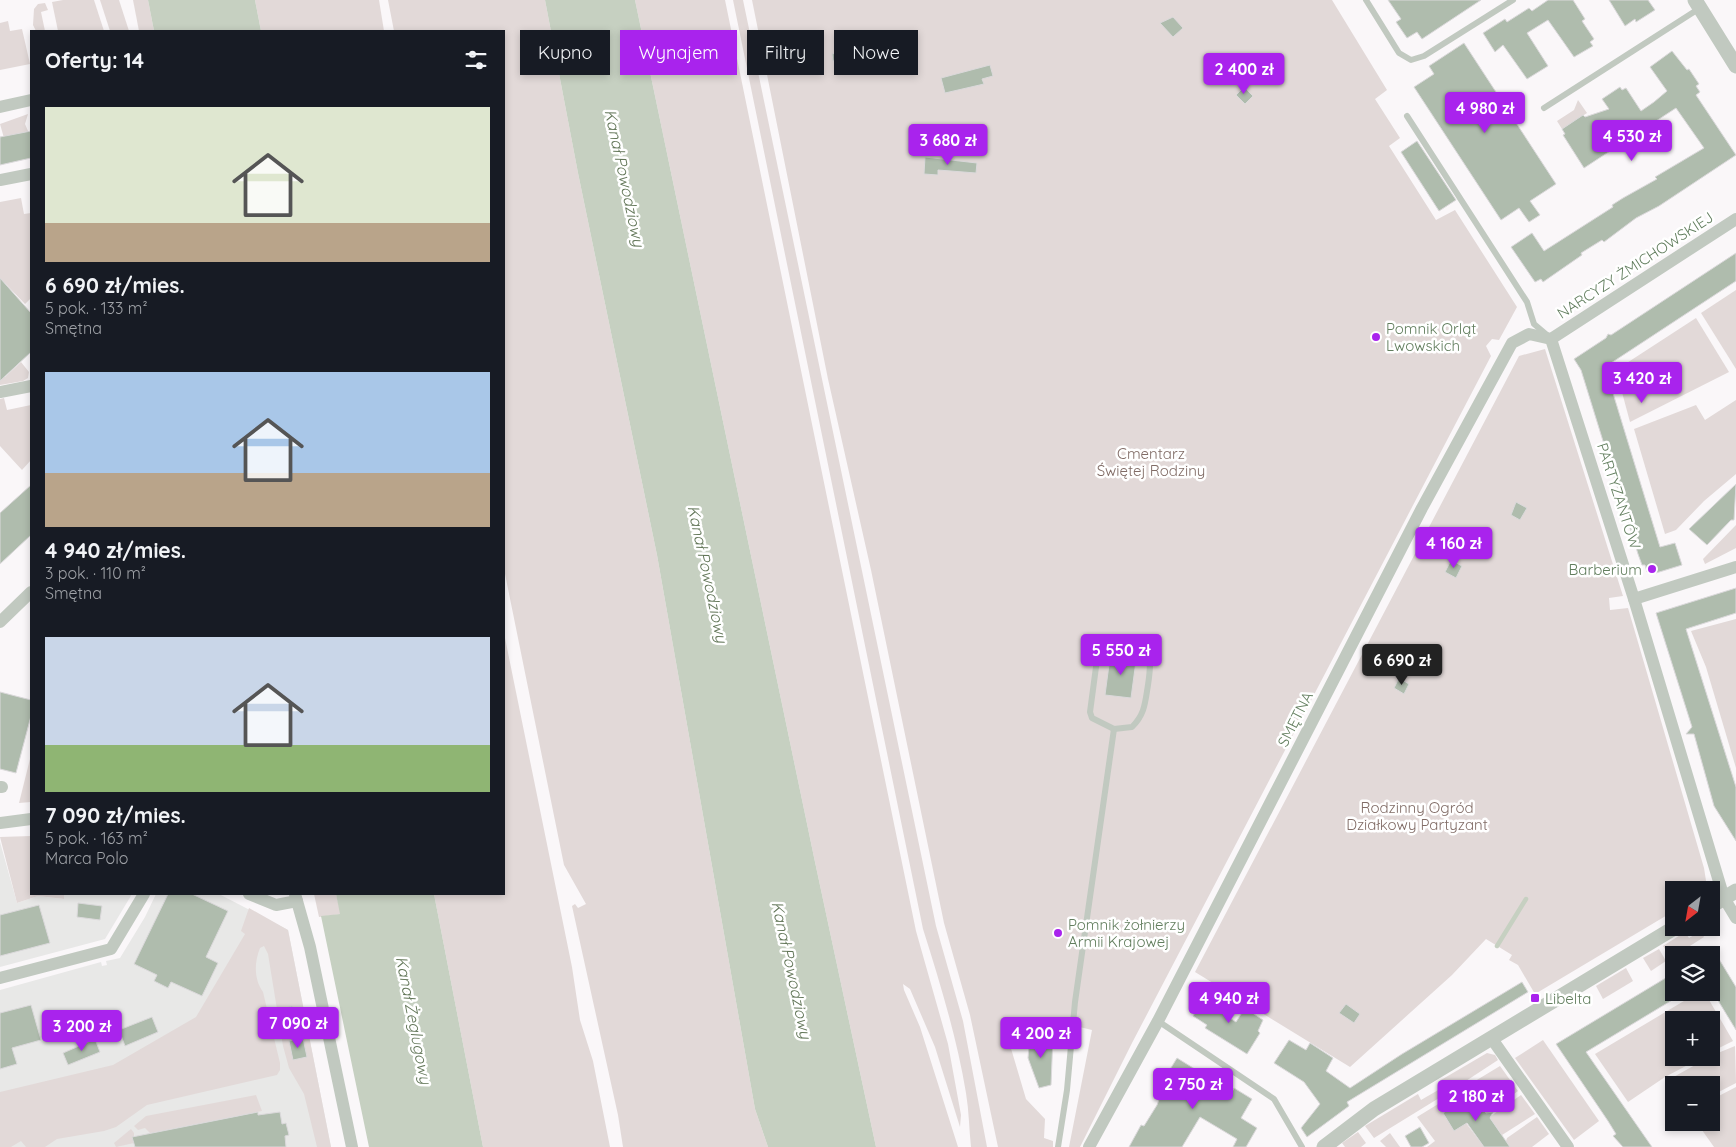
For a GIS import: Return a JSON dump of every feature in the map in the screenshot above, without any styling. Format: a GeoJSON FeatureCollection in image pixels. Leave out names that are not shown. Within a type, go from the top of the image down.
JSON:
{"type":"FeatureCollection","features":[{"type":"Feature","properties":{"kind":"street"},"geometry":{"type":"LineString","coordinates":[[1698,4],[1736,66]]}},
{"type":"Feature","properties":{"kind":"street"},"geometry":{"type":"LineString","coordinates":[[0,107],[30,100]]}},
{"type":"Feature","properties":{"kind":"street"},"geometry":{"type":"LineString","coordinates":[[0,180],[30,174]]}},
{"type":"Feature","properties":{"kind":"street","name":"NARCYZY ŻMICHOWSKIEJ"},"geometry":{"type":"LineString","coordinates":[[1551,338],[1736,219]]}},
{"type":"Feature","properties":{"kind":"street","name":"SMĘTNA"},"geometry":{"type":"LineString","coordinates":[[1089,1147],[1158,1021],[1422,508],[1512,343],[1529,334],[1551,338]]}},
{"type":"Feature","properties":{"kind":"street","name":"PARTYZANTÓW"},"geometry":{"type":"LineString","coordinates":[[1551,338],[1634,599],[1724,898],[1736,918]]}},
{"type":"Feature","properties":{"kind":"street"},"geometry":{"type":"LineString","coordinates":[[0,392],[30,386]]}},
{"type":"Feature","properties":{"kind":"street"},"geometry":{"type":"LineString","coordinates":[[1634,599],[1736,567]]}},
{"type":"Feature","properties":{"kind":"street"},"geometry":{"type":"LineString","coordinates":[[0,622],[30,593]]}},
{"type":"Feature","properties":{"kind":"street"},"geometry":{"type":"LineString","coordinates":[[0,823],[30,819]]}},
{"type":"Feature","properties":{"kind":"street"},"geometry":{"type":"LineString","coordinates":[[0,978],[111,949],[143,895]]}},
{"type":"Feature","properties":{"kind":"street"},"geometry":{"type":"LineString","coordinates":[[251,895],[276,905],[296,897],[310,947],[352,1147]]}},
{"type":"Feature","properties":{"kind":"street"},"geometry":{"type":"LineString","coordinates":[[1324,1147],[1374,1108],[1492,1039],[1665,933]]}},
{"type":"Feature","properties":{"kind":"street"},"geometry":{"type":"LineString","coordinates":[[1492,1039],[1568,1147]]}},
{"type":"Feature","properties":{"kind":"lane"},"geometry":{"type":"LineString","coordinates":[[1366,0],[1400,52],[1412,60],[1424,56],[1512,0]]}},
{"type":"Feature","properties":{"kind":"lane"},"geometry":{"type":"LineString","coordinates":[[1544,108],[1698,4]]}},
{"type":"Feature","properties":{"kind":"lane","name":"PARTYZANTÓW"},"geometry":{"type":"LineString","coordinates":[[1407,116],[1527,302],[1534,324],[1551,338]]}},
{"type":"Feature","properties":{"kind":"lane"},"geometry":{"type":"LineString","coordinates":[[1113,638],[1126,638],[1142,644],[1152,661],[1144,714],[1132,727],[1114,728],[1092,718],[1090,707],[1101,646],[1113,638]]}},
{"type":"Feature","properties":{"kind":"lane"},"geometry":{"type":"LineString","coordinates":[[1058,1147],[1067,1090],[1075,1002],[1114,728]]}},
{"type":"Feature","properties":{"kind":"lane"},"geometry":{"type":"LineString","coordinates":[[1158,1021],[1274,1099],[1302,1147]]}},
{"type":"Feature","properties":{"kind":"shaded area"},"geometry":{"type":"Polygon","coordinates":[[[0,842],[17,903],[38,896],[63,899],[64,895],[131,895],[105,939],[0,967],[0,842]]]}},
{"type":"Feature","properties":{"kind":"shaded area"},"geometry":{"type":"Polygon","coordinates":[[[156,895],[221,895],[288,930],[331,1147],[0,1147],[0,990],[101,962],[102,966],[107,965],[106,961],[120,958],[145,917],[156,895]]]}},
{"type":"Feature","properties":{"kind":"green space"},"geometry":{"type":"Polygon","coordinates":[[[94,0],[104,30],[58,30],[52,2],[94,0]]]}},
{"type":"Feature","properties":{"kind":"green space"},"geometry":{"type":"Polygon","coordinates":[[[100,0],[119,0],[129,30],[110,30],[100,0]]]}},
{"type":"Feature","properties":{"kind":"green space"},"geometry":{"type":"Polygon","coordinates":[[[133,0],[148,0],[154,30],[139,30],[133,0]]]}},
{"type":"Feature","properties":{"kind":"green space"},"geometry":{"type":"Polygon","coordinates":[[[255,0],[379,0],[384,30],[261,30],[255,0]]]}},
{"type":"Feature","properties":{"kind":"green space"},"geometry":{"type":"Polygon","coordinates":[[[388,0],[545,0],[551,30],[520,30],[520,75],[559,75],[657,555],[755,1109],[768,1147],[623,1147],[618,1115],[572,906],[575,904],[578,908],[586,904],[564,865],[505,574],[505,30],[394,30],[388,0]]]}},
{"type":"Feature","properties":{"kind":"green space"},"geometry":{"type":"Polygon","coordinates":[[[635,0],[725,0],[731,30],[641,30],[635,0]]]}},
{"type":"Feature","properties":{"kind":"green space"},"geometry":{"type":"Polygon","coordinates":[[[733,0],[743,0],[749,30],[747,30],[747,68],[733,0]]]}},
{"type":"Feature","properties":{"kind":"green space","name":"Cmentarz Świętej Rodziny"},"geometry":{"type":"Polygon","coordinates":[[[752,0],[1332,0],[1387,90],[1375,99],[1400,138],[1389,146],[1436,220],[1455,210],[1517,307],[1499,340],[1492,339],[1486,346],[1491,356],[1132,1043],[1080,1147],[1069,1147],[1092,1030],[1063,1023],[1010,1025],[1007,1035],[1026,1099],[1045,1119],[1044,1138],[1053,1141],[1053,1147],[998,1147],[970,1015],[944,923],[871,570],[828,379],[767,75],[824,75],[824,30],[758,30],[752,0]]]}},
{"type":"Feature","properties":{"kind":"green space"},"geometry":{"type":"Polygon","coordinates":[[[45,3],[48,10],[41,12],[45,30],[36,30],[33,25],[34,9],[38,4],[45,3]]]}},
{"type":"Feature","properties":{"kind":"green space"},"geometry":{"type":"Polygon","coordinates":[[[8,21],[10,31],[22,29],[30,64],[0,70],[0,23],[8,21]]]}},
{"type":"Feature","properties":{"kind":"green space"},"geometry":{"type":"Polygon","coordinates":[[[737,58],[916,931],[948,1044],[961,1115],[960,1127],[935,1047],[910,989],[903,984],[904,990],[920,1027],[958,1147],[876,1147],[651,75],[737,75],[737,58]]]}},
{"type":"Feature","properties":{"kind":"green space"},"geometry":{"type":"Polygon","coordinates":[[[748,75],[759,75],[936,926],[963,1021],[987,1147],[971,1147],[967,1100],[958,1052],[948,1011],[923,929],[748,75]]]}},
{"type":"Feature","properties":{"kind":"green space"},"geometry":{"type":"Polygon","coordinates":[[[1578,100],[1587,113],[1562,129],[1557,121],[1574,110],[1578,100]]]}},
{"type":"Feature","properties":{"kind":"green space"},"geometry":{"type":"Polygon","coordinates":[[[28,114],[25,124],[28,131],[4,138],[0,124],[28,114]]]}},
{"type":"Feature","properties":{"kind":"green space"},"geometry":{"type":"Polygon","coordinates":[[[21,198],[24,214],[30,213],[30,299],[25,304],[0,278],[0,202],[21,198]]]}},
{"type":"Feature","properties":{"kind":"green space"},"geometry":{"type":"Polygon","coordinates":[[[1736,290],[1736,369],[1701,313],[1736,290]]]}},
{"type":"Feature","properties":{"kind":"green space"},"geometry":{"type":"Polygon","coordinates":[[[1696,318],[1729,372],[1630,422],[1616,370],[1696,318]]]}},
{"type":"Feature","properties":{"kind":"green space","name":"Rodzinny Ogród Działkowy Partyzant"},"geometry":{"type":"Polygon","coordinates":[[[1545,349],[1623,596],[1609,598],[1610,610],[1628,608],[1704,868],[1706,881],[1665,881],[1665,916],[1535,994],[1518,965],[1509,960],[1512,955],[1486,939],[1452,975],[1350,1067],[1195,972],[1519,356],[1545,349]]]}},
{"type":"Feature","properties":{"kind":"green space"},"geometry":{"type":"Polygon","coordinates":[[[21,362],[29,372],[28,378],[23,381],[0,385],[0,373],[5,377],[21,362]]]}},
{"type":"Feature","properties":{"kind":"green space"},"geometry":{"type":"Polygon","coordinates":[[[4,398],[7,410],[30,405],[30,461],[22,470],[0,446],[0,399],[4,398]]]}},
{"type":"Feature","properties":{"kind":"green space"},"geometry":{"type":"Polygon","coordinates":[[[1736,400],[1736,474],[1704,501],[1676,530],[1665,534],[1634,429],[1696,405],[1705,420],[1736,400]]]}},
{"type":"Feature","properties":{"kind":"green space"},"geometry":{"type":"Polygon","coordinates":[[[1736,525],[1736,548],[1705,564],[1703,559],[1736,525]]]}},
{"type":"Feature","properties":{"kind":"green space"},"geometry":{"type":"Polygon","coordinates":[[[1736,619],[1736,768],[1706,667],[1691,631],[1736,619]]]}},
{"type":"Feature","properties":{"kind":"green space"},"geometry":{"type":"Polygon","coordinates":[[[505,638],[572,967],[580,1020],[593,1061],[610,1147],[483,1147],[434,895],[505,895],[505,638]]]}},
{"type":"Feature","properties":{"kind":"green space"},"geometry":{"type":"Polygon","coordinates":[[[30,759],[30,802],[19,803],[30,759]]]}},
{"type":"Feature","properties":{"kind":"green space"},"geometry":{"type":"Polygon","coordinates":[[[30,836],[30,895],[64,895],[64,899],[38,896],[17,903],[0,837],[30,836]]]}},
{"type":"Feature","properties":{"kind":"green space"},"geometry":{"type":"Polygon","coordinates":[[[314,895],[336,895],[341,914],[319,917],[314,895]]]}},
{"type":"Feature","properties":{"kind":"green space"},"geometry":{"type":"Polygon","coordinates":[[[249,908],[288,930],[331,1147],[317,1147],[304,1094],[289,1068],[283,1046],[268,954],[264,946],[260,948],[258,954],[256,971],[280,1063],[280,1070],[277,1075],[147,1105],[116,1127],[104,1131],[57,1139],[45,1147],[26,1147],[21,1141],[11,1147],[0,1147],[0,1092],[113,1065],[196,1017],[245,934],[241,931],[249,908]]]}},
{"type":"Feature","properties":{"kind":"green space"},"geometry":{"type":"Polygon","coordinates":[[[1679,936],[1688,936],[1689,938],[1692,936],[1704,937],[1690,946],[1665,946],[1665,949],[1663,946],[1679,936]]]}},
{"type":"Feature","properties":{"kind":"green space"},"geometry":{"type":"Polygon","coordinates":[[[1659,949],[1665,962],[1651,971],[1643,958],[1659,949]]]}},
{"type":"Feature","properties":{"kind":"green space"},"geometry":{"type":"Polygon","coordinates":[[[1626,968],[1633,981],[1603,999],[1596,986],[1626,968]]]}},
{"type":"Feature","properties":{"kind":"green space"},"geometry":{"type":"Polygon","coordinates":[[[1684,1001],[1710,1001],[1716,1011],[1667,1011],[1684,1001]]]}},
{"type":"Feature","properties":{"kind":"green space"},"geometry":{"type":"Polygon","coordinates":[[[1665,1012],[1665,1066],[1686,1066],[1665,1076],[1628,1102],[1595,1054],[1665,1012]]]}},
{"type":"Feature","properties":{"kind":"green space"},"geometry":{"type":"Polygon","coordinates":[[[1720,1019],[1733,1041],[1720,1048],[1720,1019]]]}},
{"type":"Feature","properties":{"kind":"green space"},"geometry":{"type":"Polygon","coordinates":[[[1543,1040],[1599,1121],[1574,1140],[1515,1058],[1543,1040]]]}},
{"type":"Feature","properties":{"kind":"green space"},"geometry":{"type":"Polygon","coordinates":[[[1735,1046],[1736,1083],[1720,1091],[1720,1076],[1675,1076],[1693,1066],[1720,1066],[1720,1052],[1735,1046]]]}},
{"type":"Feature","properties":{"kind":"green space"},"geometry":{"type":"Polygon","coordinates":[[[1487,1053],[1495,1055],[1498,1060],[1449,1092],[1441,1080],[1487,1053]]]}},
{"type":"Feature","properties":{"kind":"green space"},"geometry":{"type":"Polygon","coordinates":[[[1500,1066],[1518,1091],[1488,1113],[1486,1113],[1473,1095],[1458,1104],[1452,1095],[1500,1066]]]}},
{"type":"Feature","properties":{"kind":"green space"},"geometry":{"type":"Polygon","coordinates":[[[1736,1087],[1736,1147],[1714,1147],[1703,1131],[1720,1131],[1720,1095],[1736,1087]]]}},
{"type":"Feature","properties":{"kind":"green space"},"geometry":{"type":"Polygon","coordinates":[[[1440,1089],[1444,1095],[1374,1138],[1365,1126],[1418,1094],[1421,1100],[1440,1089]]]}},
{"type":"Feature","properties":{"kind":"green space"},"geometry":{"type":"Polygon","coordinates":[[[256,1095],[262,1111],[150,1133],[145,1128],[138,1130],[134,1126],[146,1116],[256,1095]]]}},
{"type":"Feature","properties":{"kind":"green space"},"geometry":{"type":"Polygon","coordinates":[[[1521,1095],[1535,1114],[1502,1135],[1490,1118],[1521,1095]]]}},
{"type":"Feature","properties":{"kind":"green space"},"geometry":{"type":"Polygon","coordinates":[[[1448,1098],[1452,1107],[1443,1113],[1454,1131],[1466,1123],[1484,1147],[1427,1147],[1435,1141],[1417,1117],[1448,1098]]]}},
{"type":"Feature","properties":{"kind":"green space"},"geometry":{"type":"Polygon","coordinates":[[[1537,1117],[1549,1134],[1532,1147],[1510,1147],[1506,1141],[1507,1138],[1537,1117]]]}},
{"type":"Feature","properties":{"kind":"green space"},"geometry":{"type":"Polygon","coordinates":[[[131,1129],[134,1133],[134,1143],[116,1147],[114,1143],[131,1129]]]}},
{"type":"Feature","properties":{"kind":"green space"},"geometry":{"type":"Polygon","coordinates":[[[1358,1132],[1366,1143],[1361,1147],[1345,1147],[1342,1143],[1358,1132]]]}},
{"type":"Feature","properties":{"kind":"green space"},"geometry":{"type":"Polygon","coordinates":[[[1390,1133],[1400,1147],[1386,1147],[1380,1141],[1390,1133]]]}},
{"type":"Feature","properties":{"kind":"water"},"geometry":{"type":"Polygon","coordinates":[[[148,0],[255,0],[261,30],[154,30],[148,0]]]}},
{"type":"Feature","properties":{"kind":"water","name":"Kanał Powodziowy"},"geometry":{"type":"Polygon","coordinates":[[[545,0],[635,0],[641,30],[620,30],[620,75],[651,75],[876,1147],[768,1147],[755,1109],[657,555],[559,75],[610,75],[610,30],[551,30],[545,0]]]}},
{"type":"Feature","properties":{"kind":"water","name":"Kanał Żeglugowy"},"geometry":{"type":"Polygon","coordinates":[[[336,895],[434,895],[483,1147],[369,1147],[321,916],[340,914],[336,895]]]}},
{"type":"Feature","properties":{"kind":"building"},"geometry":{"type":"Polygon","coordinates":[[[1388,0],[1481,0],[1422,39],[1417,32],[1407,38],[1396,22],[1401,19],[1388,0]]]}},
{"type":"Feature","properties":{"kind":"building"},"geometry":{"type":"Polygon","coordinates":[[[1548,0],[1573,0],[1585,19],[1582,21],[1594,39],[1590,42],[1593,46],[1574,57],[1548,20],[1527,33],[1548,66],[1527,79],[1503,45],[1495,52],[1483,33],[1505,19],[1507,22],[1529,8],[1532,11],[1548,0]]]}},
{"type":"Feature","properties":{"kind":"building"},"geometry":{"type":"Polygon","coordinates":[[[1609,0],[1648,0],[1655,10],[1636,22],[1635,19],[1625,26],[1609,0]]]}},
{"type":"Feature","properties":{"kind":"building"},"geometry":{"type":"Polygon","coordinates":[[[1173,17],[1183,28],[1173,37],[1160,23],[1173,17]]]}},
{"type":"Feature","properties":{"kind":"building"},"geometry":{"type":"Polygon","coordinates":[[[1464,43],[1556,184],[1530,201],[1540,215],[1529,222],[1519,208],[1501,220],[1414,87],[1434,74],[1429,66],[1464,43]]]}},
{"type":"Feature","properties":{"kind":"building"},"geometry":{"type":"Polygon","coordinates":[[[1672,51],[1687,70],[1689,69],[1699,84],[1696,86],[1700,92],[1696,95],[1736,155],[1659,206],[1636,218],[1604,242],[1602,240],[1581,253],[1582,255],[1543,282],[1541,279],[1535,282],[1511,247],[1532,233],[1544,251],[1613,207],[1612,205],[1657,179],[1655,177],[1704,148],[1676,108],[1584,168],[1563,135],[1565,134],[1562,129],[1583,115],[1585,117],[1609,109],[1602,99],[1620,87],[1622,90],[1626,88],[1641,111],[1654,102],[1667,91],[1650,67],[1672,51]]]}},
{"type":"Feature","properties":{"kind":"building"},"geometry":{"type":"Polygon","coordinates":[[[990,65],[993,76],[982,79],[984,84],[945,93],[941,78],[990,65]]]}},
{"type":"Feature","properties":{"kind":"building"},"geometry":{"type":"Polygon","coordinates":[[[1244,87],[1253,96],[1245,104],[1236,95],[1244,87]]]}},
{"type":"Feature","properties":{"kind":"building"},"geometry":{"type":"Polygon","coordinates":[[[30,131],[30,158],[0,165],[0,137],[30,131]]]}},
{"type":"Feature","properties":{"kind":"building"},"geometry":{"type":"Polygon","coordinates":[[[1417,141],[1456,200],[1439,211],[1401,152],[1417,141]]]}},
{"type":"Feature","properties":{"kind":"building"},"geometry":{"type":"Polygon","coordinates":[[[925,157],[977,163],[976,173],[938,170],[938,175],[924,174],[925,157]]]}},
{"type":"Feature","properties":{"kind":"building"},"geometry":{"type":"Polygon","coordinates":[[[1736,253],[1736,281],[1605,367],[1660,547],[1675,543],[1682,565],[1656,573],[1655,570],[1647,572],[1638,554],[1581,370],[1574,359],[1606,338],[1608,334],[1611,335],[1736,253]]]}},
{"type":"Feature","properties":{"kind":"building"},"geometry":{"type":"Polygon","coordinates":[[[0,278],[30,312],[30,353],[0,381],[0,278]]]}},
{"type":"Feature","properties":{"kind":"building"},"geometry":{"type":"Polygon","coordinates":[[[1736,484],[1734,520],[1731,520],[1707,545],[1689,529],[1736,484]]]}},
{"type":"Feature","properties":{"kind":"building"},"geometry":{"type":"Polygon","coordinates":[[[30,486],[30,536],[0,564],[0,513],[30,486]]]}},
{"type":"Feature","properties":{"kind":"building"},"geometry":{"type":"Polygon","coordinates":[[[1516,502],[1527,508],[1520,520],[1511,515],[1516,502]]]}},
{"type":"Feature","properties":{"kind":"building"},"geometry":{"type":"Polygon","coordinates":[[[1451,560],[1462,566],[1456,578],[1445,572],[1451,560]]]}},
{"type":"Feature","properties":{"kind":"building"},"geometry":{"type":"Polygon","coordinates":[[[1736,588],[1736,613],[1686,629],[1736,787],[1736,841],[1714,806],[1694,734],[1686,734],[1692,727],[1656,613],[1736,588]]]}},
{"type":"Feature","properties":{"kind":"building"},"geometry":{"type":"Polygon","coordinates":[[[1115,652],[1132,654],[1131,660],[1136,661],[1131,698],[1105,695],[1110,657],[1115,658],[1115,652]]]}},
{"type":"Feature","properties":{"kind":"building"},"geometry":{"type":"Polygon","coordinates":[[[1399,678],[1409,684],[1404,694],[1394,688],[1399,678]]]}},
{"type":"Feature","properties":{"kind":"building"},"geometry":{"type":"Polygon","coordinates":[[[0,692],[30,700],[30,720],[16,773],[0,769],[0,692]]]}},
{"type":"Feature","properties":{"kind":"building"},"geometry":{"type":"Polygon","coordinates":[[[168,895],[194,895],[228,911],[206,957],[218,963],[202,996],[171,982],[168,988],[154,981],[157,975],[134,964],[168,895]]]}},
{"type":"Feature","properties":{"kind":"building"},"geometry":{"type":"Polygon","coordinates":[[[78,903],[102,906],[100,920],[77,917],[78,903]]]}},
{"type":"Feature","properties":{"kind":"building"},"geometry":{"type":"Polygon","coordinates":[[[39,905],[50,943],[0,956],[0,915],[39,905]]]}},
{"type":"Feature","properties":{"kind":"building"},"geometry":{"type":"Polygon","coordinates":[[[1720,961],[1736,987],[1736,1030],[1718,1001],[1720,1001],[1720,961]]]}},
{"type":"Feature","properties":{"kind":"building"},"geometry":{"type":"Polygon","coordinates":[[[1665,978],[1665,1001],[1671,1001],[1586,1052],[1652,1147],[1623,1147],[1613,1136],[1616,1134],[1608,1121],[1556,1044],[1665,978]]]}},
{"type":"Feature","properties":{"kind":"building"},"geometry":{"type":"Polygon","coordinates":[[[1522,982],[1528,992],[1347,1102],[1349,1106],[1307,1137],[1301,1128],[1320,1104],[1304,1082],[1274,1063],[1289,1040],[1306,1050],[1310,1043],[1333,1058],[1326,1071],[1350,1088],[1402,1054],[1522,982]]]}},
{"type":"Feature","properties":{"kind":"building"},"geometry":{"type":"Polygon","coordinates":[[[1210,989],[1220,996],[1214,1008],[1236,1022],[1245,1008],[1263,1020],[1258,1031],[1260,1033],[1247,1054],[1205,1028],[1207,1025],[1193,1016],[1210,989]]]}},
{"type":"Feature","properties":{"kind":"building"},"geometry":{"type":"Polygon","coordinates":[[[1346,1004],[1360,1014],[1354,1023],[1339,1013],[1346,1004]]]}},
{"type":"Feature","properties":{"kind":"building"},"geometry":{"type":"Polygon","coordinates":[[[31,1005],[41,1040],[12,1048],[17,1064],[0,1069],[0,1013],[31,1005]]]}},
{"type":"Feature","properties":{"kind":"building"},"geometry":{"type":"Polygon","coordinates":[[[292,1006],[297,1028],[286,1030],[282,1009],[292,1006]]]}},
{"type":"Feature","properties":{"kind":"building"},"geometry":{"type":"Polygon","coordinates":[[[152,1017],[158,1032],[125,1046],[119,1030],[152,1017]]]}},
{"type":"Feature","properties":{"kind":"building"},"geometry":{"type":"Polygon","coordinates":[[[1030,1035],[1053,1036],[1051,1085],[1039,1088],[1028,1058],[1030,1035]]]}},
{"type":"Feature","properties":{"kind":"building"},"geometry":{"type":"Polygon","coordinates":[[[303,1038],[307,1057],[293,1060],[289,1041],[303,1038]]]}},
{"type":"Feature","properties":{"kind":"building"},"geometry":{"type":"Polygon","coordinates":[[[95,1039],[100,1052],[68,1065],[63,1053],[95,1039]]]}},
{"type":"Feature","properties":{"kind":"building"},"geometry":{"type":"Polygon","coordinates":[[[1177,1058],[1232,1092],[1234,1088],[1252,1099],[1241,1118],[1257,1128],[1246,1147],[1233,1147],[1237,1139],[1200,1117],[1182,1147],[1129,1147],[1141,1125],[1144,1126],[1157,1105],[1160,1097],[1155,1094],[1177,1058]]]}},
{"type":"Feature","properties":{"kind":"building"},"geometry":{"type":"Polygon","coordinates":[[[1473,1095],[1486,1113],[1493,1112],[1490,1118],[1510,1147],[1484,1147],[1467,1123],[1454,1131],[1443,1113],[1452,1107],[1452,1100],[1458,1104],[1473,1095]]]}},
{"type":"Feature","properties":{"kind":"building"},"geometry":{"type":"Polygon","coordinates":[[[258,1112],[258,1115],[280,1112],[282,1124],[286,1123],[289,1135],[285,1136],[286,1147],[135,1147],[132,1137],[258,1112]]]}},
{"type":"Feature","properties":{"kind":"building"},"geometry":{"type":"Polygon","coordinates":[[[1420,1127],[1429,1143],[1422,1147],[1411,1147],[1405,1136],[1420,1127]]]}},
{"type":"Feature","properties":{"kind":"waterway"},"geometry":{"type":"LineString","coordinates":[[1497,946],[1526,899]]}},
{"type":"Feature","properties":{"kind":"place","name":"Pomnik Orląt Lwowskich"},"geometry":{"type":"Point","coordinates":[1376,337]}},
{"type":"Feature","properties":{"kind":"place","name":"Barberium"},"geometry":{"type":"Point","coordinates":[1652,569]}},
{"type":"Feature","properties":{"kind":"place","name":"Pomnik żołnierzy Armii Krajowej"},"geometry":{"type":"Point","coordinates":[1058,933]}},
{"type":"Feature","properties":{"kind":"place","name":"Libelta"},"geometry":{"type":"Point","coordinates":[1535,998]}}]}
